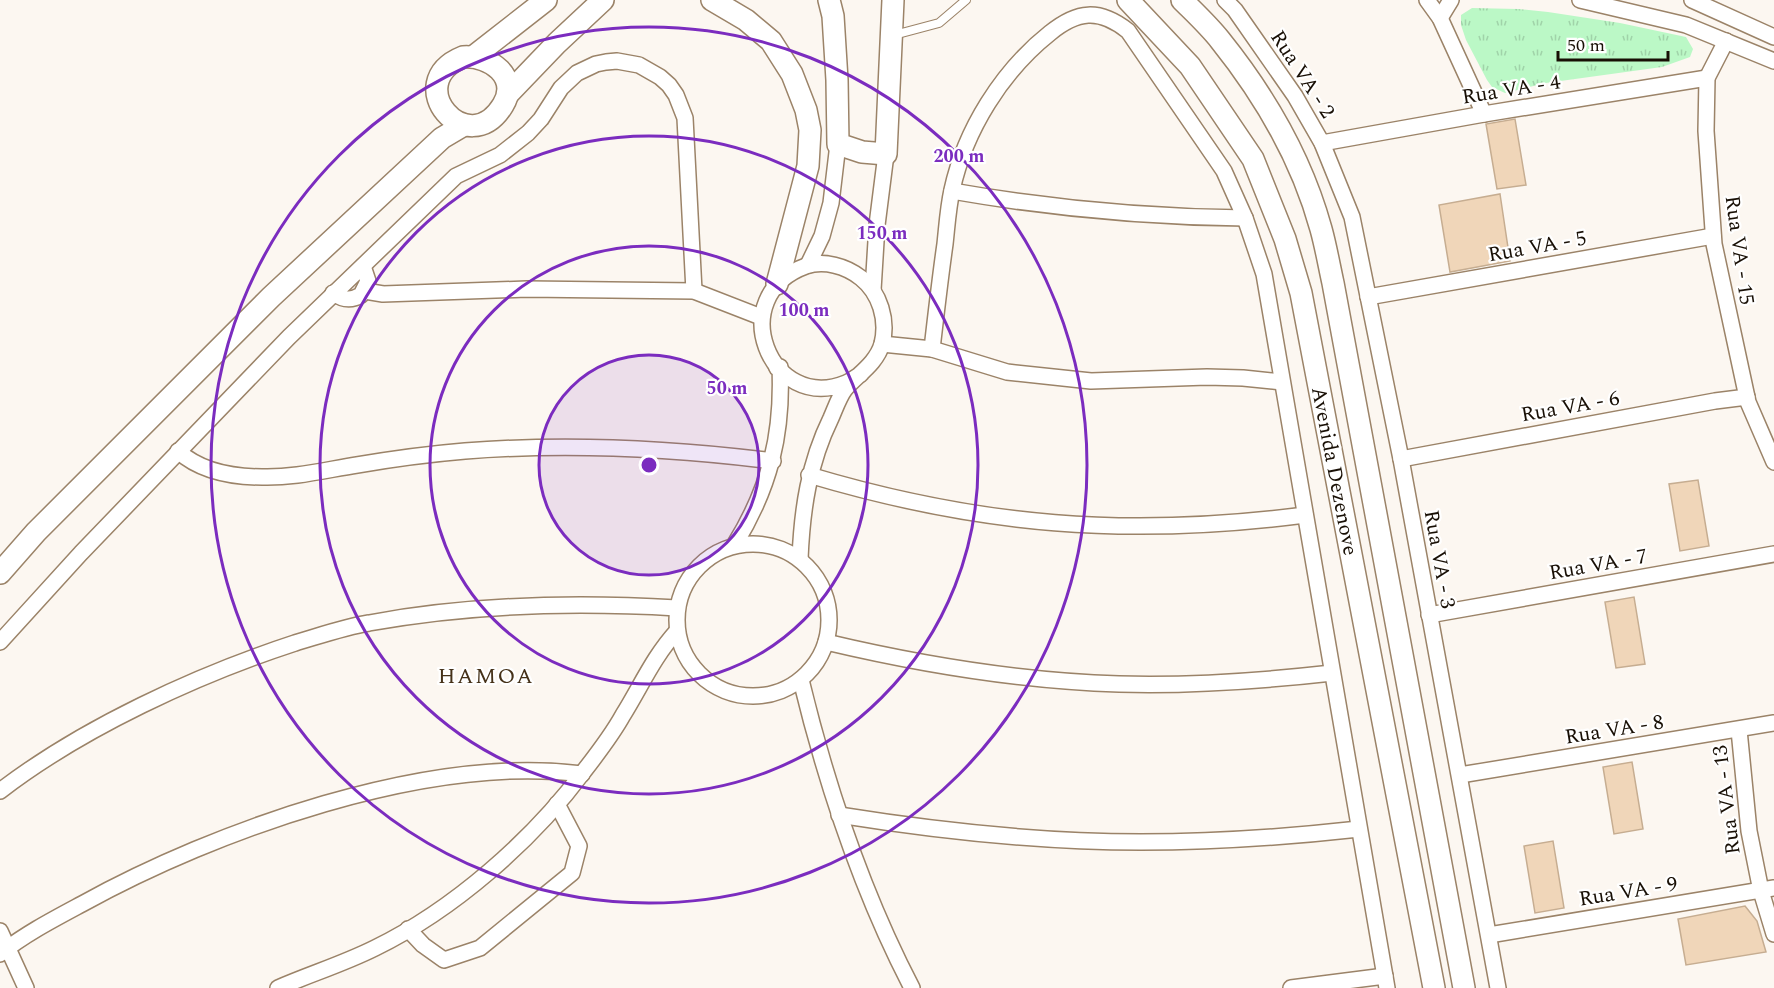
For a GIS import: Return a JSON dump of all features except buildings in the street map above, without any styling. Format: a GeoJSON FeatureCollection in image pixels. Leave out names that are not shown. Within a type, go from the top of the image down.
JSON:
{"type":"FeatureCollection","features":[{"type":"Feature","properties":{"kind":"street"},"geometry":{"type":"LineString","coordinates":[[473,57],[546,0]]}},
{"type":"Feature","properties":{"kind":"street"},"geometry":{"type":"LineString","coordinates":[[0,573],[36,532],[272,297],[442,138],[464,125],[484,123],[500,111],[509,93],[603,0]]}},
{"type":"Feature","properties":{"kind":"street"},"geometry":{"type":"LineString","coordinates":[[712,0],[746,20],[771,41],[792,74],[806,111],[810,130],[808,166],[777,284]]}},
{"type":"Feature","properties":{"kind":"street"},"geometry":{"type":"LineString","coordinates":[[808,265],[822,236],[831,203],[838,144],[837,80],[833,16],[829,0]]}},
{"type":"Feature","properties":{"kind":"street"},"geometry":{"type":"LineString","coordinates":[[873,291],[877,225],[886,154],[893,0]]}},
{"type":"Feature","properties":{"kind":"street","name":"Avenida Dezenove"},"geometry":{"type":"LineString","coordinates":[[1128,0],[1190,66],[1254,159],[1288,250],[1301,292],[1434,988]]}},
{"type":"Feature","properties":{"kind":"street","name":"Avenida Dezenove"},"geometry":{"type":"LineString","coordinates":[[1182,0],[1219,38],[1255,86],[1287,142],[1305,182],[1321,229],[1464,988]]}},
{"type":"Feature","properties":{"kind":"street","name":"Rua VA - 2"},"geometry":{"type":"LineString","coordinates":[[1225,0],[1235,10],[1295,96],[1322,144]]}},
{"type":"Feature","properties":{"kind":"street"},"geometry":{"type":"LineString","coordinates":[[1427,0],[1440,18],[1484,114]]}},
{"type":"Feature","properties":{"kind":"street"},"geometry":{"type":"LineString","coordinates":[[1440,18],[1452,0]]}},
{"type":"Feature","properties":{"kind":"street"},"geometry":{"type":"LineString","coordinates":[[1580,0],[1686,25],[1774,61]]}},
{"type":"Feature","properties":{"kind":"street"},"geometry":{"type":"LineString","coordinates":[[1686,25],[1691,0],[1774,37]]}},
{"type":"Feature","properties":{"kind":"street"},"geometry":{"type":"LineString","coordinates":[[932,349],[952,190],[975,128],[997,90],[1012,70],[1035,46],[1066,20],[1092,15],[1112,20],[1128,31],[1224,171],[1245,218],[1264,274],[1386,982],[1291,988]]}},
{"type":"Feature","properties":{"kind":"street","name":"Rua VA - 15"},"geometry":{"type":"LineString","coordinates":[[1726,40],[1707,78],[1707,131],[1713,236],[1747,397],[1774,462]]}},
{"type":"Feature","properties":{"kind":"street"},"geometry":{"type":"LineString","coordinates":[[464,125],[446,115],[437,97],[440,76],[453,61],[463,57],[483,59],[499,69],[506,80],[509,93]]}},
{"type":"Feature","properties":{"kind":"street"},"geometry":{"type":"LineString","coordinates":[[0,642],[178,451],[333,293],[456,176],[500,155],[528,133],[568,80],[586,68],[617,61],[639,65],[669,85],[682,106],[685,118],[694,291]]}},
{"type":"Feature","properties":{"kind":"street","name":"Rua VA - 4"},"geometry":{"type":"LineString","coordinates":[[1322,144],[1484,114],[1707,78]]}},
{"type":"Feature","properties":{"kind":"street"},"geometry":{"type":"LineString","coordinates":[[838,144],[862,152],[886,154]]}},
{"type":"Feature","properties":{"kind":"street","name":"Rua VA - 3"},"geometry":{"type":"LineString","coordinates":[[1322,144],[1352,217],[1401,459],[1498,988]]}},
{"type":"Feature","properties":{"kind":"street"},"geometry":{"type":"LineString","coordinates":[[952,190],[1005,200],[1112,213],[1245,218]]}},
{"type":"Feature","properties":{"kind":"street","name":"Rua VA - 5"},"geometry":{"type":"LineString","coordinates":[[1368,297],[1713,236]]}},
{"type":"Feature","properties":{"kind":"street"},"geometry":{"type":"LineString","coordinates":[[800,559],[804,503],[809,475],[826,428],[845,390],[861,374],[874,361],[882,344],[884,325],[881,307],[873,291],[861,277],[836,265],[820,263],[791,272],[777,284],[766,299],[761,317],[761,335],[767,353],[777,368],[792,380],[809,386],[828,388],[846,384],[861,374]]}},
{"type":"Feature","properties":{"kind":"street"},"geometry":{"type":"LineString","coordinates":[[333,293],[350,300],[365,291],[368,281],[363,266]]}},
{"type":"Feature","properties":{"kind":"street"},"geometry":{"type":"LineString","coordinates":[[365,291],[383,294],[527,289],[694,291],[761,317]]}},
{"type":"Feature","properties":{"kind":"street"},"geometry":{"type":"LineString","coordinates":[[882,344],[932,349],[1007,372],[1091,381],[1207,377],[1282,382]]}},
{"type":"Feature","properties":{"kind":"street"},"geometry":{"type":"LineString","coordinates":[[735,544],[757,504],[773,461],[780,415],[780,367],[777,368]]}},
{"type":"Feature","properties":{"kind":"street","name":"Rua VA - 6"},"geometry":{"type":"LineString","coordinates":[[1401,459],[1715,400],[1747,397]]}},
{"type":"Feature","properties":{"kind":"street"},"geometry":{"type":"LineString","coordinates":[[178,451],[190,462],[206,468],[223,473],[262,477],[301,475],[410,457],[516,448],[660,449],[773,461]]}},
{"type":"Feature","properties":{"kind":"street"},"geometry":{"type":"LineString","coordinates":[[809,475],[899,500],[990,517],[1082,526],[1172,527],[1261,521],[1305,515]]}},
{"type":"Feature","properties":{"kind":"street"},"geometry":{"type":"LineString","coordinates":[[758,543],[780,548],[800,559],[816,576],[826,597],[830,619],[826,642],[817,663],[801,680],[781,691],[759,697],[736,695],[715,687],[697,672],[684,653],[677,631],[677,608],[683,586],[696,567],[714,553],[735,544],[758,543]]}},
{"type":"Feature","properties":{"kind":"street","name":"Rua VA - 7"},"geometry":{"type":"LineString","coordinates":[[1429,615],[1774,554]]}},
{"type":"Feature","properties":{"kind":"street"},"geometry":{"type":"LineString","coordinates":[[0,791],[73,743],[145,704],[232,666],[332,632],[367,623],[417,615],[519,606],[624,605],[677,608]]}},
{"type":"Feature","properties":{"kind":"street"},"geometry":{"type":"LineString","coordinates":[[278,988],[375,948],[441,908],[495,866],[557,804],[582,774],[621,719],[654,659],[677,631]]}},
{"type":"Feature","properties":{"kind":"street"},"geometry":{"type":"LineString","coordinates":[[826,642],[964,670],[1065,681],[1119,684],[1204,684],[1332,673]]}},
{"type":"Feature","properties":{"kind":"street"},"geometry":{"type":"LineString","coordinates":[[801,680],[839,814],[861,875],[912,988]]}},
{"type":"Feature","properties":{"kind":"street","name":"Rua VA - 8"},"geometry":{"type":"LineString","coordinates":[[1460,776],[1774,723]]}},
{"type":"Feature","properties":{"kind":"street","name":"Rua VA - 13"},"geometry":{"type":"LineString","coordinates":[[1739,730],[1749,831],[1767,889],[1774,934]]}},
{"type":"Feature","properties":{"kind":"street"},"geometry":{"type":"LineString","coordinates":[[4,950],[64,914],[146,871],[203,846],[292,814],[354,797],[447,777],[521,770],[582,774]]}},
{"type":"Feature","properties":{"kind":"street"},"geometry":{"type":"LineString","coordinates":[[408,929],[423,945],[444,960],[480,948],[572,873],[579,846],[557,804]]}},
{"type":"Feature","properties":{"kind":"street"},"geometry":{"type":"LineString","coordinates":[[839,814],[959,832],[1080,841],[1250,839],[1359,830]]}},
{"type":"Feature","properties":{"kind":"street","name":"Rua VA - 9"},"geometry":{"type":"LineString","coordinates":[[1489,935],[1767,889]]}},
{"type":"Feature","properties":{"kind":"street"},"geometry":{"type":"LineString","coordinates":[[0,930],[4,950],[27,988]]}},
{"type":"Feature","properties":{"kind":"lane"},"geometry":{"type":"LineString","coordinates":[[892,35],[939,23],[966,0]]}},
{"type":"Feature","properties":{"kind":"green space"},"geometry":{"type":"Polygon","coordinates":[[[1472,8],[1548,12],[1620,23],[1686,37],[1693,49],[1690,57],[1662,67],[1546,83],[1505,93],[1492,87],[1466,40],[1461,25],[1461,15],[1472,8]]]}},
{"type":"Feature","properties":{"kind":"district","name":"HAMOA"},"geometry":{"type":"Point","coordinates":[486,675]}}]}
